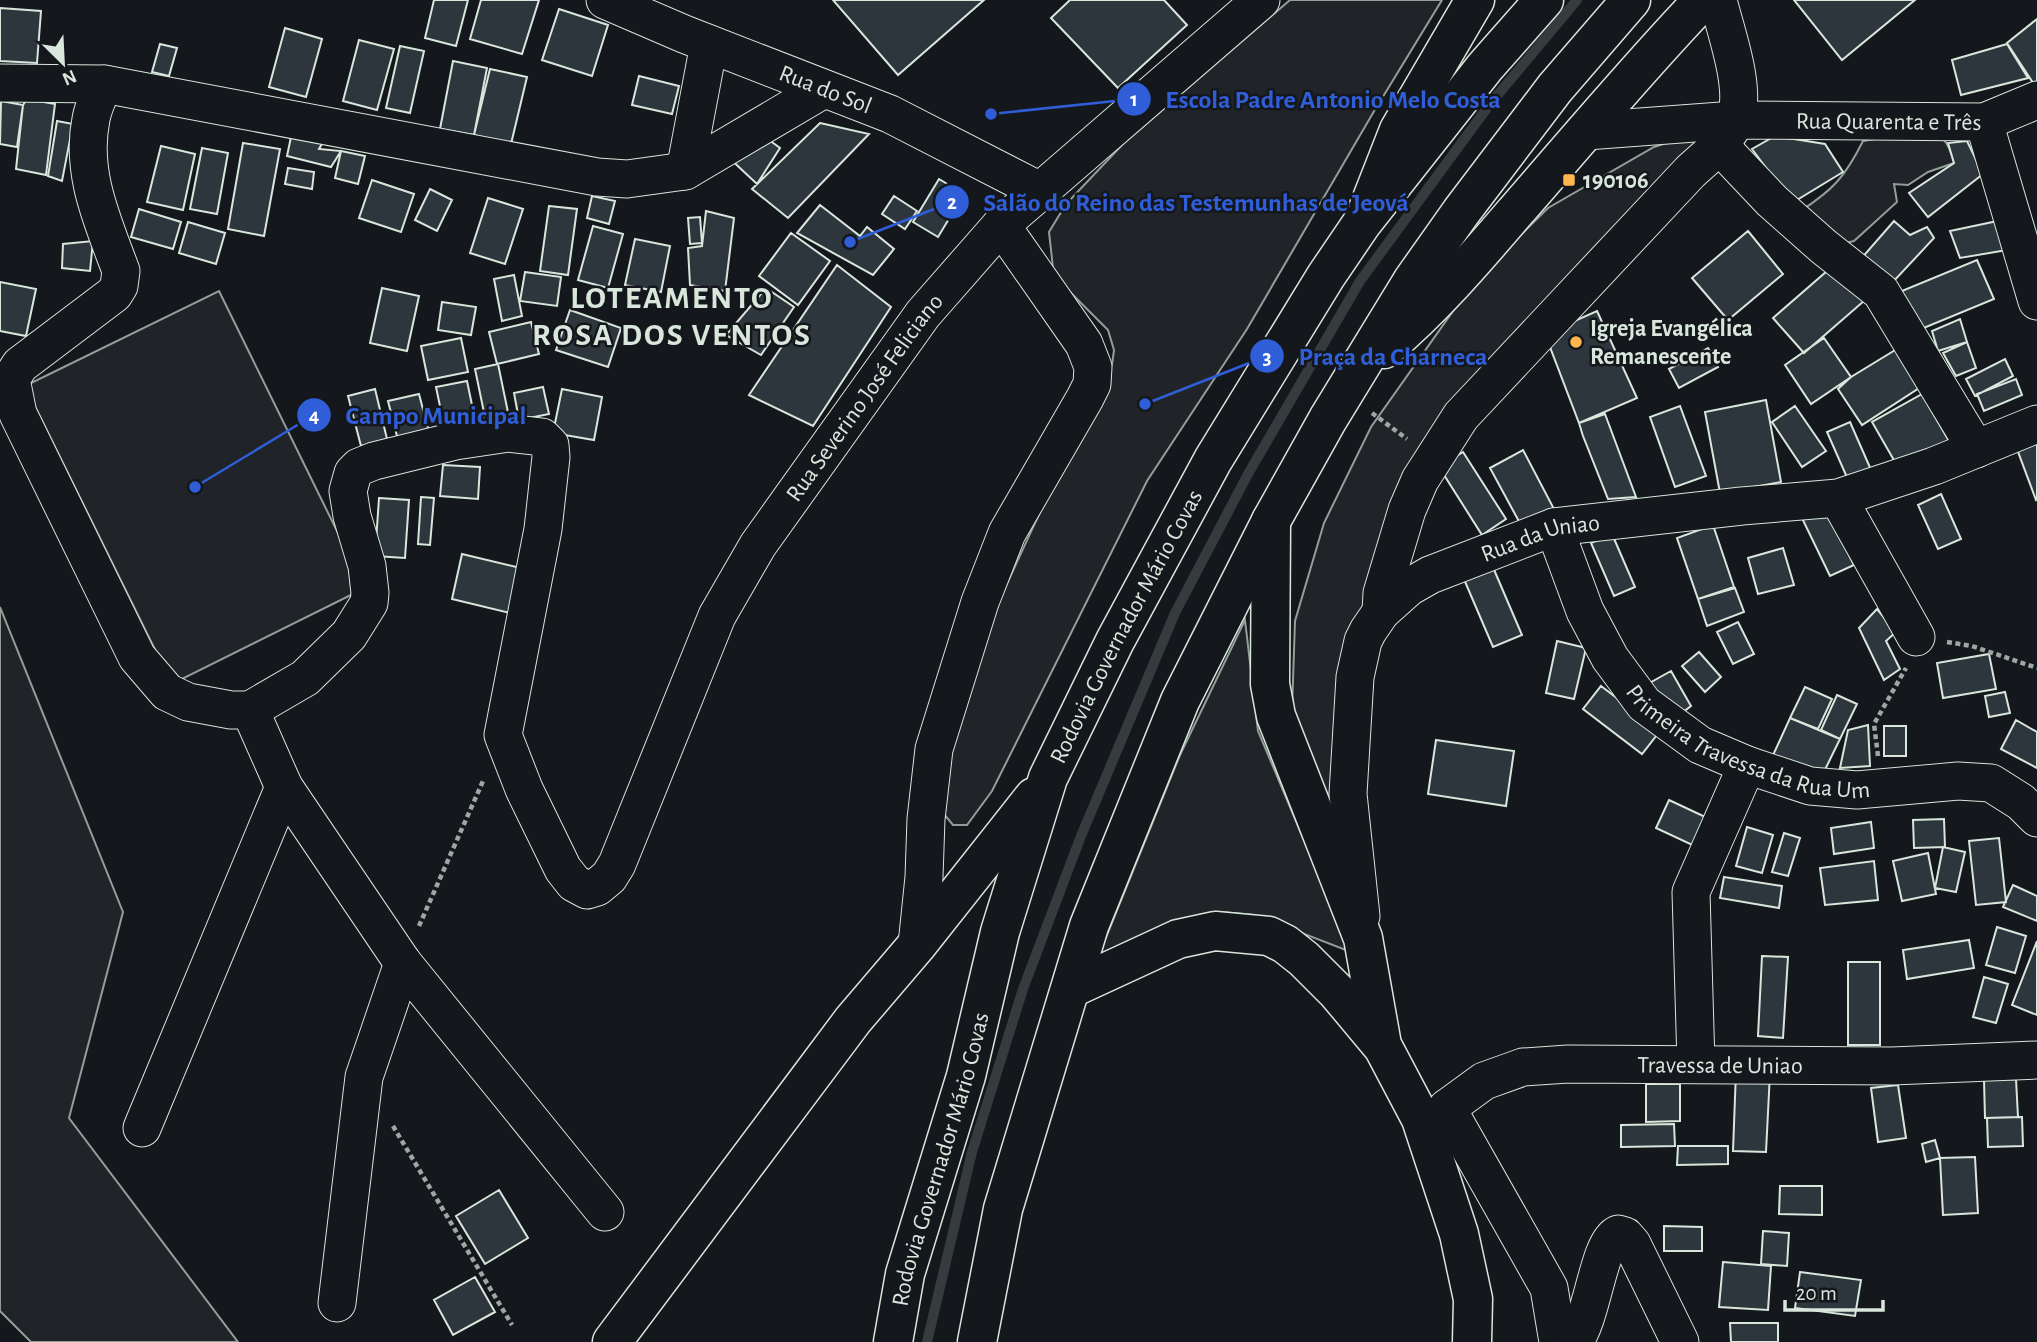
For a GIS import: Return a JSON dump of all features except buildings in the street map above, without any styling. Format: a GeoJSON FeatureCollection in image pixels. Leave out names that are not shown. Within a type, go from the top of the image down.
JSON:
{"type":"FeatureCollection","features":[{"type":"Feature","properties":{"kind":"main road"},"geometry":{"type":"LineString","coordinates":[[1362,223],[1399,130],[1475,0]]}},
{"type":"Feature","properties":{"kind":"main road","name":"Rodovia Governador Mário Covas"},"geometry":{"type":"LineString","coordinates":[[893,1342],[905,1274],[966,1076],[1000,932],[1048,778],[1115,641],[1213,460],[1326,276],[1362,223],[1485,67],[1544,0]]}},
{"type":"Feature","properties":{"kind":"main road"},"geometry":{"type":"LineString","coordinates":[[977,1342],[1003,1209],[1089,926],[1180,701],[1271,521],[1328,419],[1413,280],[1555,88],[1631,0]]}},
{"type":"Feature","properties":{"kind":"main road"},"geometry":{"type":"LineString","coordinates":[[1359,371],[1416,323],[1444,293],[1703,0]]}},
{"type":"Feature","properties":{"kind":"main road"},"geometry":{"type":"LineString","coordinates":[[1271,521],[1270,684],[1276,716],[1363,938],[1383,1047]]}},
{"type":"Feature","properties":{"kind":"main road"},"geometry":{"type":"LineString","coordinates":[[612,1342],[853,1020],[917,946],[1048,778]]}},
{"type":"Feature","properties":{"kind":"main road"},"geometry":{"type":"LineString","coordinates":[[1072,988],[1178,939],[1215,931],[1269,936],[1285,944],[1321,975],[1383,1047],[1421,1119],[1437,1121],[1473,1299],[1472,1342]]}},
{"type":"Feature","properties":{"kind":"street","name":"Rua do Sol"},"geometry":{"type":"LineString","coordinates":[[605,0],[709,44],[890,114],[1040,191]]}},
{"type":"Feature","properties":{"kind":"street","name":"Rua Severino José Feliciano"},"geometry":{"type":"LineString","coordinates":[[503,735],[524,789],[563,869],[581,888],[597,887],[604,883],[617,864],[717,616],[758,545],[923,314],[1001,225],[1261,0]]}},
{"type":"Feature","properties":{"kind":"street"},"geometry":{"type":"LineString","coordinates":[[1381,612],[1382,593],[1407,510],[1420,480],[1461,416],[1727,132],[1738,97],[1718,0]]}},
{"type":"Feature","properties":{"kind":"street"},"geometry":{"type":"LineString","coordinates":[[685,171],[709,44]]}},
{"type":"Feature","properties":{"kind":"street"},"geometry":{"type":"LineString","coordinates":[[0,83],[104,84],[597,177],[626,179],[685,171],[824,89]]}},
{"type":"Feature","properties":{"kind":"street"},"geometry":{"type":"LineString","coordinates":[[104,84],[91,118],[87,156],[94,197],[121,271],[121,280],[114,294],[20,365],[11,379],[18,414],[137,657],[167,692],[188,702],[231,710],[250,710],[305,678],[349,635],[369,603],[367,566],[352,516],[348,491],[353,473],[359,467],[455,441],[508,433],[542,437],[550,445],[551,457],[542,529],[503,735]]}},
{"type":"Feature","properties":{"kind":"street","name":"Rua Quarenta e Três"},"geometry":{"type":"LineString","coordinates":[[1586,131],[1727,132],[1984,122],[2037,100]]}},
{"type":"Feature","properties":{"kind":"street"},"geometry":{"type":"LineString","coordinates":[[1984,122],[2037,301]]}},
{"type":"Feature","properties":{"kind":"street"},"geometry":{"type":"LineString","coordinates":[[1727,132],[1772,201],[1881,292],[1976,449]]}},
{"type":"Feature","properties":{"kind":"street"},"geometry":{"type":"LineString","coordinates":[[917,946],[934,749],[979,602],[1007,533],[1085,398],[1093,376],[1093,367],[1084,344],[1001,225]]}},
{"type":"Feature","properties":{"kind":"street","name":"Rua da Uniao"},"geometry":{"type":"LineString","coordinates":[[1363,938],[1348,794],[1354,689],[1363,640],[1381,612],[1409,587],[1430,575],[1554,527],[1838,498],[1922,470],[2037,424]]}},
{"type":"Feature","properties":{"kind":"street"},"geometry":{"type":"LineString","coordinates":[[1838,498],[1916,637]]}},
{"type":"Feature","properties":{"kind":"street","name":"Primeira Travessa da Rua Um"},"geometry":{"type":"LineString","coordinates":[[1554,527],[1591,623],[1609,658],[1644,704],[1700,745],[1747,765],[1810,786],[1857,790],[1980,781],[1992,783],[2021,802],[2037,818]]}},
{"type":"Feature","properties":{"kind":"street"},"geometry":{"type":"LineString","coordinates":[[250,710],[284,787],[403,963],[605,1212]]}},
{"type":"Feature","properties":{"kind":"street"},"geometry":{"type":"LineString","coordinates":[[1696,1064],[1691,892],[1747,765]]}},
{"type":"Feature","properties":{"kind":"street"},"geometry":{"type":"LineString","coordinates":[[142,1128],[284,787]]}},
{"type":"Feature","properties":{"kind":"street"},"geometry":{"type":"LineString","coordinates":[[337,1303],[365,1077],[403,963]]}},
{"type":"Feature","properties":{"kind":"street","name":"Travessa de Uniao"},"geometry":{"type":"LineString","coordinates":[[1437,1121],[1484,1081],[1523,1067],[1568,1063],[1892,1066],[2037,1060]]}},
{"type":"Feature","properties":{"kind":"street"},"geometry":{"type":"LineString","coordinates":[[1437,1121],[1549,1288],[1558,1342]]}},
{"type":"Feature","properties":{"kind":"street"},"geometry":{"type":"LineString","coordinates":[[1574,1342],[1590,1310],[1604,1250],[1611,1238],[1621,1234],[1628,1239],[1680,1342]]}},
{"type":"Feature","properties":{"kind":"path"},"geometry":{"type":"LineString","coordinates":[[1878,760],[1874,724],[1913,655],[1916,637],[1972,646],[2037,668]]}},
{"type":"Feature","properties":{"kind":"path"},"geometry":{"type":"LineString","coordinates":[[403,963],[503,735]]}},
{"type":"Feature","properties":{"kind":"path"},"geometry":{"type":"LineString","coordinates":[[392,1124],[512,1325]]}},
{"type":"Feature","properties":{"kind":"shaded area"},"geometry":{"type":"Polygon","coordinates":[[[1290,0],[1442,0],[1247,329],[1147,481],[992,791],[967,825],[953,825],[943,813],[948,754],[974,655],[1072,443],[1112,365],[1114,350],[1108,330],[1066,288],[1053,268],[1049,232],[1066,204],[1123,144],[1290,0]]]}},
{"type":"Feature","properties":{"kind":"shaded area"},"geometry":{"type":"Polygon","coordinates":[[[1917,132],[1943,139],[1949,147],[1954,163],[1928,172],[1908,185],[1894,184],[1897,202],[1854,241],[1833,246],[1799,212],[1837,182],[1863,141],[1917,132]]]}},
{"type":"Feature","properties":{"kind":"shaded area"},"geometry":{"type":"Polygon","coordinates":[[[1694,134],[1703,136],[1463,400],[1364,608],[1363,938],[1292,710],[1295,621],[1324,523],[1371,427],[1475,280],[1548,208],[1654,147],[1694,134]]]}},
{"type":"Feature","properties":{"kind":"shaded area"},"geometry":{"type":"Polygon","coordinates":[[[219,291],[365,588],[172,684],[25,386],[219,291]]]}},
{"type":"Feature","properties":{"kind":"shaded area"},"geometry":{"type":"Polygon","coordinates":[[[0,607],[123,912],[69,1118],[238,1342],[31,1342],[0,1311],[0,607]]]}},
{"type":"Feature","properties":{"kind":"shaded area"},"geometry":{"type":"Polygon","coordinates":[[[1245,620],[1258,731],[1351,952],[1255,915],[1221,912],[1191,917],[1096,962],[1180,755],[1245,620]]]}},
{"type":"Feature","properties":{"kind":"waterway"},"geometry":{"type":"LineString","coordinates":[[927,1342],[972,1152],[1023,989],[1081,836],[1175,613],[1248,474],[1360,281],[1490,104],[1577,0]]}},
{"type":"Feature","properties":{"kind":"place","name":"Escola Padre Antonio Melo Costa"},"geometry":{"type":"Point","coordinates":[991,114]}},
{"type":"Feature","properties":{"kind":"place","name":"190106"},"geometry":{"type":"Point","coordinates":[1569,180]}},
{"type":"Feature","properties":{"kind":"place","name":"Salão do Reino das Testemunhas de Jeová"},"geometry":{"type":"Point","coordinates":[850,242]}},
{"type":"Feature","properties":{"kind":"place","name":"Igreja Evangélica Remanescente"},"geometry":{"type":"Point","coordinates":[1576,342]}},
{"type":"Feature","properties":{"kind":"place","name":"Praça da Charneca"},"geometry":{"type":"Point","coordinates":[1145,404]}},
{"type":"Feature","properties":{"kind":"place","name":"Campo Municipal"},"geometry":{"type":"Point","coordinates":[195,487]}},
{"type":"Feature","properties":{"kind":"district","name":"LOTEAMENTO ROSA DOS VENTOS"},"geometry":{"type":"Point","coordinates":[672,316]}}]}
